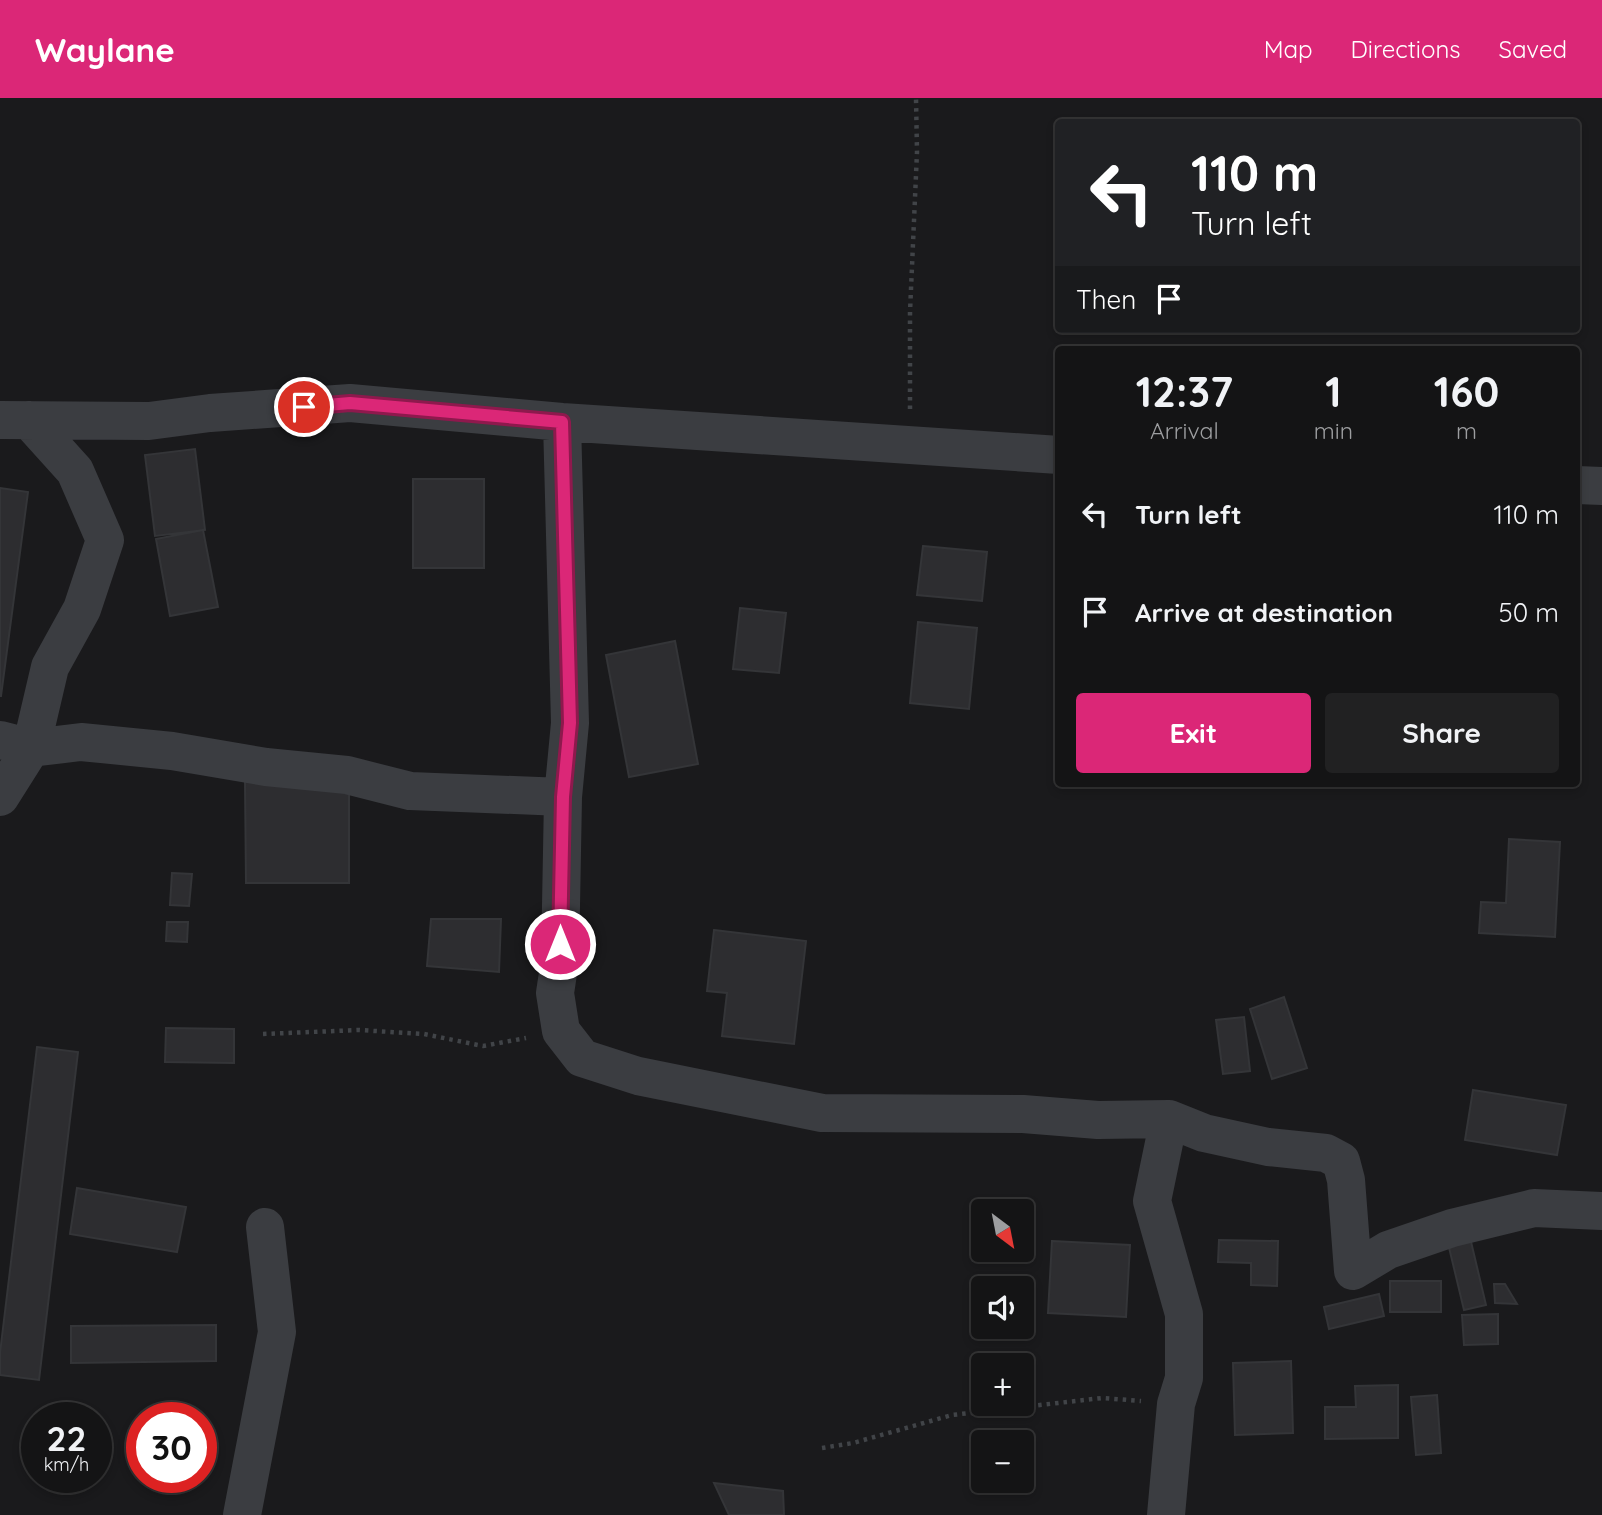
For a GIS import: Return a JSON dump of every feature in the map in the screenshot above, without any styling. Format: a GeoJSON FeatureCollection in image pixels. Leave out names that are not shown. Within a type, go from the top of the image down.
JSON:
{"type":"FeatureCollection","features":[{"type":"Feature","properties":{"kind":"street"},"geometry":{"type":"LineString","coordinates":[[14,420],[149,421],[210,413],[350,403],[562,422],[1055,455]]}},
{"type":"Feature","properties":{"kind":"street"},"geometry":{"type":"LineString","coordinates":[[0,797],[16,744],[50,667],[82,609],[105,540],[75,471],[14,420]]}},
{"type":"Feature","properties":{"kind":"street"},"geometry":{"type":"LineString","coordinates":[[562,422],[570,723],[563,797],[560,960],[555,993],[561,1031],[582,1058],[638,1076],[822,1113],[1023,1114],[1098,1120],[1169,1119],[1204,1133],[1268,1147],[1326,1153],[1341,1161],[1346,1180],[1353,1271],[1388,1250],[1452,1228],[1534,1208],[1602,1212]]}},
{"type":"Feature","properties":{"kind":"street"},"geometry":{"type":"LineString","coordinates":[[1580,485],[1602,486]]}},
{"type":"Feature","properties":{"kind":"street"},"geometry":{"type":"LineString","coordinates":[[16,744],[80,742],[172,751],[266,767],[348,775],[410,791],[563,797]]}},
{"type":"Feature","properties":{"kind":"street"},"geometry":{"type":"LineString","coordinates":[[1166,1515],[1176,1404],[1184,1378],[1184,1314],[1152,1202],[1169,1119]]}},
{"type":"Feature","properties":{"kind":"street"},"geometry":{"type":"LineString","coordinates":[[242,1515],[277,1332],[265,1227]]}},
{"type":"Feature","properties":{"kind":"path"},"geometry":{"type":"LineString","coordinates":[[911,445],[910,312],[917,152],[916,98]]}},
{"type":"Feature","properties":{"kind":"path"},"geometry":{"type":"LineString","coordinates":[[263,1034],[359,1030],[424,1034],[483,1046],[561,1031]]}},
{"type":"Feature","properties":{"kind":"path"},"geometry":{"type":"LineString","coordinates":[[822,1448],[853,1443],[953,1415],[1102,1398],[1176,1404]]}},
{"type":"Feature","properties":{"kind":"building"},"geometry":{"type":"Polygon","coordinates":[[[195,449],[205,530],[155,536],[145,455],[195,449]]]}},
{"type":"Feature","properties":{"kind":"building"},"geometry":{"type":"Polygon","coordinates":[[[413,479],[484,479],[484,568],[413,568],[413,479]]]}},
{"type":"Feature","properties":{"kind":"building"},"geometry":{"type":"Polygon","coordinates":[[[0,488],[28,492],[1,696],[0,696],[0,488]]]}},
{"type":"Feature","properties":{"kind":"building"},"geometry":{"type":"Polygon","coordinates":[[[203,530],[218,607],[170,616],[156,539],[203,530]]]}},
{"type":"Feature","properties":{"kind":"building"},"geometry":{"type":"Polygon","coordinates":[[[923,546],[987,552],[982,601],[917,595],[923,546]]]}},
{"type":"Feature","properties":{"kind":"building"},"geometry":{"type":"Polygon","coordinates":[[[740,608],[786,613],[779,673],[733,669],[740,608]]]}},
{"type":"Feature","properties":{"kind":"building"},"geometry":{"type":"Polygon","coordinates":[[[918,622],[977,628],[969,709],[910,703],[918,622]]]}},
{"type":"Feature","properties":{"kind":"building"},"geometry":{"type":"Polygon","coordinates":[[[675,641],[698,764],[629,777],[606,655],[675,641]]]}},
{"type":"Feature","properties":{"kind":"building"},"geometry":{"type":"Polygon","coordinates":[[[349,781],[349,883],[246,883],[245,782],[349,781]]]}},
{"type":"Feature","properties":{"kind":"building"},"geometry":{"type":"Polygon","coordinates":[[[1509,839],[1560,842],[1555,937],[1479,933],[1481,902],[1506,903],[1509,839]]]}},
{"type":"Feature","properties":{"kind":"building"},"geometry":{"type":"Polygon","coordinates":[[[172,873],[192,874],[189,906],[170,905],[172,873]]]}},
{"type":"Feature","properties":{"kind":"building"},"geometry":{"type":"Polygon","coordinates":[[[431,919],[501,919],[499,972],[427,966],[431,919]]]}},
{"type":"Feature","properties":{"kind":"building"},"geometry":{"type":"Polygon","coordinates":[[[167,922],[188,922],[187,942],[166,941],[167,922]]]}},
{"type":"Feature","properties":{"kind":"building"},"geometry":{"type":"Polygon","coordinates":[[[714,930],[806,941],[794,1044],[722,1036],[727,993],[707,991],[714,930]]]}},
{"type":"Feature","properties":{"kind":"building"},"geometry":{"type":"Polygon","coordinates":[[[1284,997],[1307,1068],[1272,1079],[1250,1009],[1284,997]]]}},
{"type":"Feature","properties":{"kind":"building"},"geometry":{"type":"Polygon","coordinates":[[[1244,1017],[1250,1071],[1223,1074],[1216,1020],[1244,1017]]]}},
{"type":"Feature","properties":{"kind":"building"},"geometry":{"type":"Polygon","coordinates":[[[166,1028],[234,1029],[234,1063],[165,1062],[166,1028]]]}},
{"type":"Feature","properties":{"kind":"building"},"geometry":{"type":"Polygon","coordinates":[[[37,1047],[78,1052],[39,1380],[0,1375],[0,1353],[37,1047]]]}},
{"type":"Feature","properties":{"kind":"building"},"geometry":{"type":"Polygon","coordinates":[[[1473,1090],[1566,1105],[1557,1155],[1465,1140],[1473,1090]]]}},
{"type":"Feature","properties":{"kind":"building"},"geometry":{"type":"Polygon","coordinates":[[[77,1188],[186,1207],[177,1252],[70,1234],[77,1188]]]}},
{"type":"Feature","properties":{"kind":"building"},"geometry":{"type":"Polygon","coordinates":[[[1468,1229],[1486,1305],[1464,1310],[1446,1235],[1468,1229]]]}},
{"type":"Feature","properties":{"kind":"building"},"geometry":{"type":"Polygon","coordinates":[[[1219,1240],[1278,1241],[1277,1286],[1251,1285],[1251,1263],[1218,1262],[1219,1240]]]}},
{"type":"Feature","properties":{"kind":"building"},"geometry":{"type":"Polygon","coordinates":[[[1052,1241],[1130,1245],[1126,1317],[1048,1313],[1052,1241]]]}},
{"type":"Feature","properties":{"kind":"building"},"geometry":{"type":"Polygon","coordinates":[[[1390,1281],[1441,1281],[1441,1312],[1390,1312],[1390,1281]]]}},
{"type":"Feature","properties":{"kind":"building"},"geometry":{"type":"Polygon","coordinates":[[[1494,1284],[1505,1284],[1517,1304],[1495,1303],[1494,1284]]]}},
{"type":"Feature","properties":{"kind":"building"},"geometry":{"type":"Polygon","coordinates":[[[1379,1294],[1384,1316],[1329,1329],[1324,1307],[1379,1294]]]}},
{"type":"Feature","properties":{"kind":"building"},"geometry":{"type":"Polygon","coordinates":[[[1498,1314],[1498,1344],[1464,1345],[1462,1315],[1498,1314]]]}},
{"type":"Feature","properties":{"kind":"building"},"geometry":{"type":"Polygon","coordinates":[[[216,1325],[216,1361],[71,1363],[71,1326],[216,1325]]]}},
{"type":"Feature","properties":{"kind":"building"},"geometry":{"type":"Polygon","coordinates":[[[1291,1361],[1293,1433],[1235,1435],[1233,1363],[1291,1361]]]}},
{"type":"Feature","properties":{"kind":"building"},"geometry":{"type":"Polygon","coordinates":[[[1398,1385],[1398,1438],[1325,1439],[1325,1407],[1356,1407],[1355,1386],[1398,1385]]]}},
{"type":"Feature","properties":{"kind":"building"},"geometry":{"type":"Polygon","coordinates":[[[1437,1395],[1441,1453],[1416,1455],[1411,1397],[1437,1395]]]}},
{"type":"Feature","properties":{"kind":"building"},"geometry":{"type":"Polygon","coordinates":[[[714,1483],[783,1491],[784,1515],[729,1515],[714,1483]]]}},
{"type":"Feature","properties":{"kind":"route"},"geometry":{"type":"LineString","coordinates":[[304,407],[350,403],[562,422],[570,723],[563,797],[560,944]]}}]}
